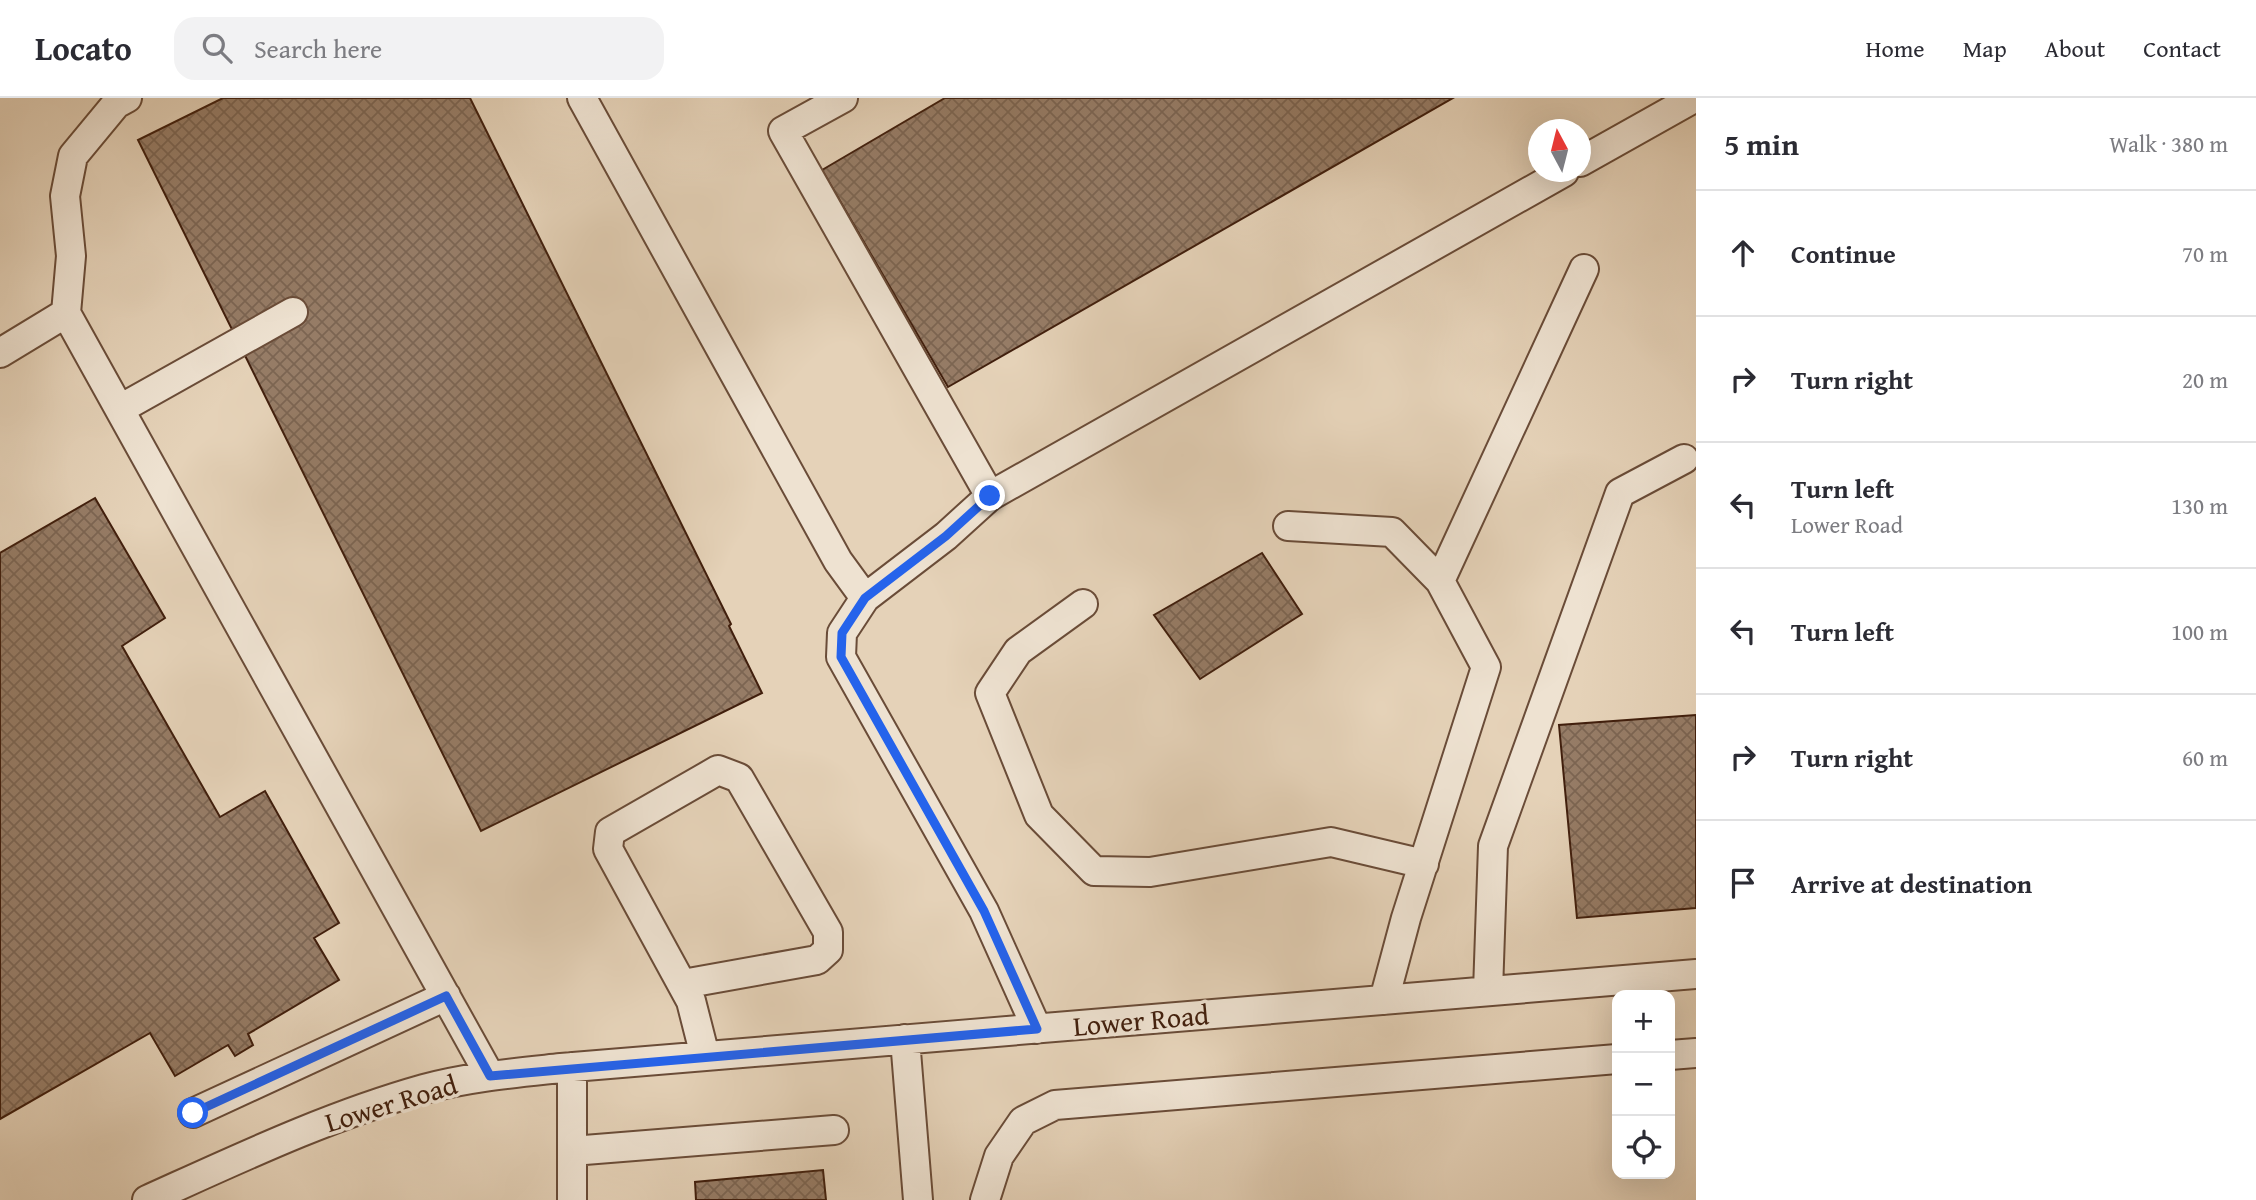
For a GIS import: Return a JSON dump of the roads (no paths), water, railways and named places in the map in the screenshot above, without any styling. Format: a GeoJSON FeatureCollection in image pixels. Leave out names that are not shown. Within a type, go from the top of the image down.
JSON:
{"type":"FeatureCollection","features":[{"type":"Feature","properties":{"kind":"street"},"geometry":{"type":"LineString","coordinates":[[127,98],[116,104],[73,156],[65,196],[71,256],[66,313],[490,1076]]}},
{"type":"Feature","properties":{"kind":"street"},"geometry":{"type":"LineString","coordinates":[[582,98],[838,561],[865,598]]}},
{"type":"Feature","properties":{"kind":"street"},"geometry":{"type":"LineString","coordinates":[[842,98],[783,131],[990,496]]}},
{"type":"Feature","properties":{"kind":"street"},"geometry":{"type":"LineString","coordinates":[[1591,156],[1694,98]]}},
{"type":"Feature","properties":{"kind":"street"},"geometry":{"type":"LineString","coordinates":[[1037,1029],[984,911],[841,657],[842,633],[865,598],[946,536],[990,496],[1546,182]]}},
{"type":"Feature","properties":{"kind":"street"},"geometry":{"type":"LineString","coordinates":[[1440,581],[1584,269]]}},
{"type":"Feature","properties":{"kind":"street"},"geometry":{"type":"LineString","coordinates":[[120,409],[293,312]]}},
{"type":"Feature","properties":{"kind":"street"},"geometry":{"type":"LineString","coordinates":[[0,353],[66,313]]}},
{"type":"Feature","properties":{"kind":"street"},"geometry":{"type":"LineString","coordinates":[[1488,991],[1493,846],[1620,493],[1684,459]]}},
{"type":"Feature","properties":{"kind":"street"},"geometry":{"type":"LineString","coordinates":[[1288,526],[1392,532],[1440,581],[1486,667],[1384,1000]]}},
{"type":"Feature","properties":{"kind":"street"},"geometry":{"type":"LineString","coordinates":[[1083,604],[1018,651],[990,693],[1039,815],[1094,871],[1150,872],[1331,842],[1424,864]]}},
{"type":"Feature","properties":{"kind":"street"},"geometry":{"type":"LineString","coordinates":[[682,984],[817,960],[828,950],[828,932],[739,779],[718,770],[610,832],[608,849],[691,1001],[705,1056]]}},
{"type":"Feature","properties":{"kind":"street","name":"Lower Road"},"geometry":{"type":"LineString","coordinates":[[147,1200],[325,1122],[425,1089],[490,1076],[1696,974]]}},
{"type":"Feature","properties":{"kind":"street"},"geometry":{"type":"LineString","coordinates":[[193,1113],[446,996]]}},
{"type":"Feature","properties":{"kind":"street"},"geometry":{"type":"LineString","coordinates":[[905,1039],[919,1200]]}},
{"type":"Feature","properties":{"kind":"street"},"geometry":{"type":"LineString","coordinates":[[1675,1055],[1696,1053]]}},
{"type":"Feature","properties":{"kind":"street"},"geometry":{"type":"LineString","coordinates":[[985,1200],[999,1156],[1023,1121],[1055,1105],[1612,1059]]}},
{"type":"Feature","properties":{"kind":"street"},"geometry":{"type":"LineString","coordinates":[[572,1067],[572,1200]]}},
{"type":"Feature","properties":{"kind":"street"},"geometry":{"type":"LineString","coordinates":[[572,1151],[834,1130]]}}]}
